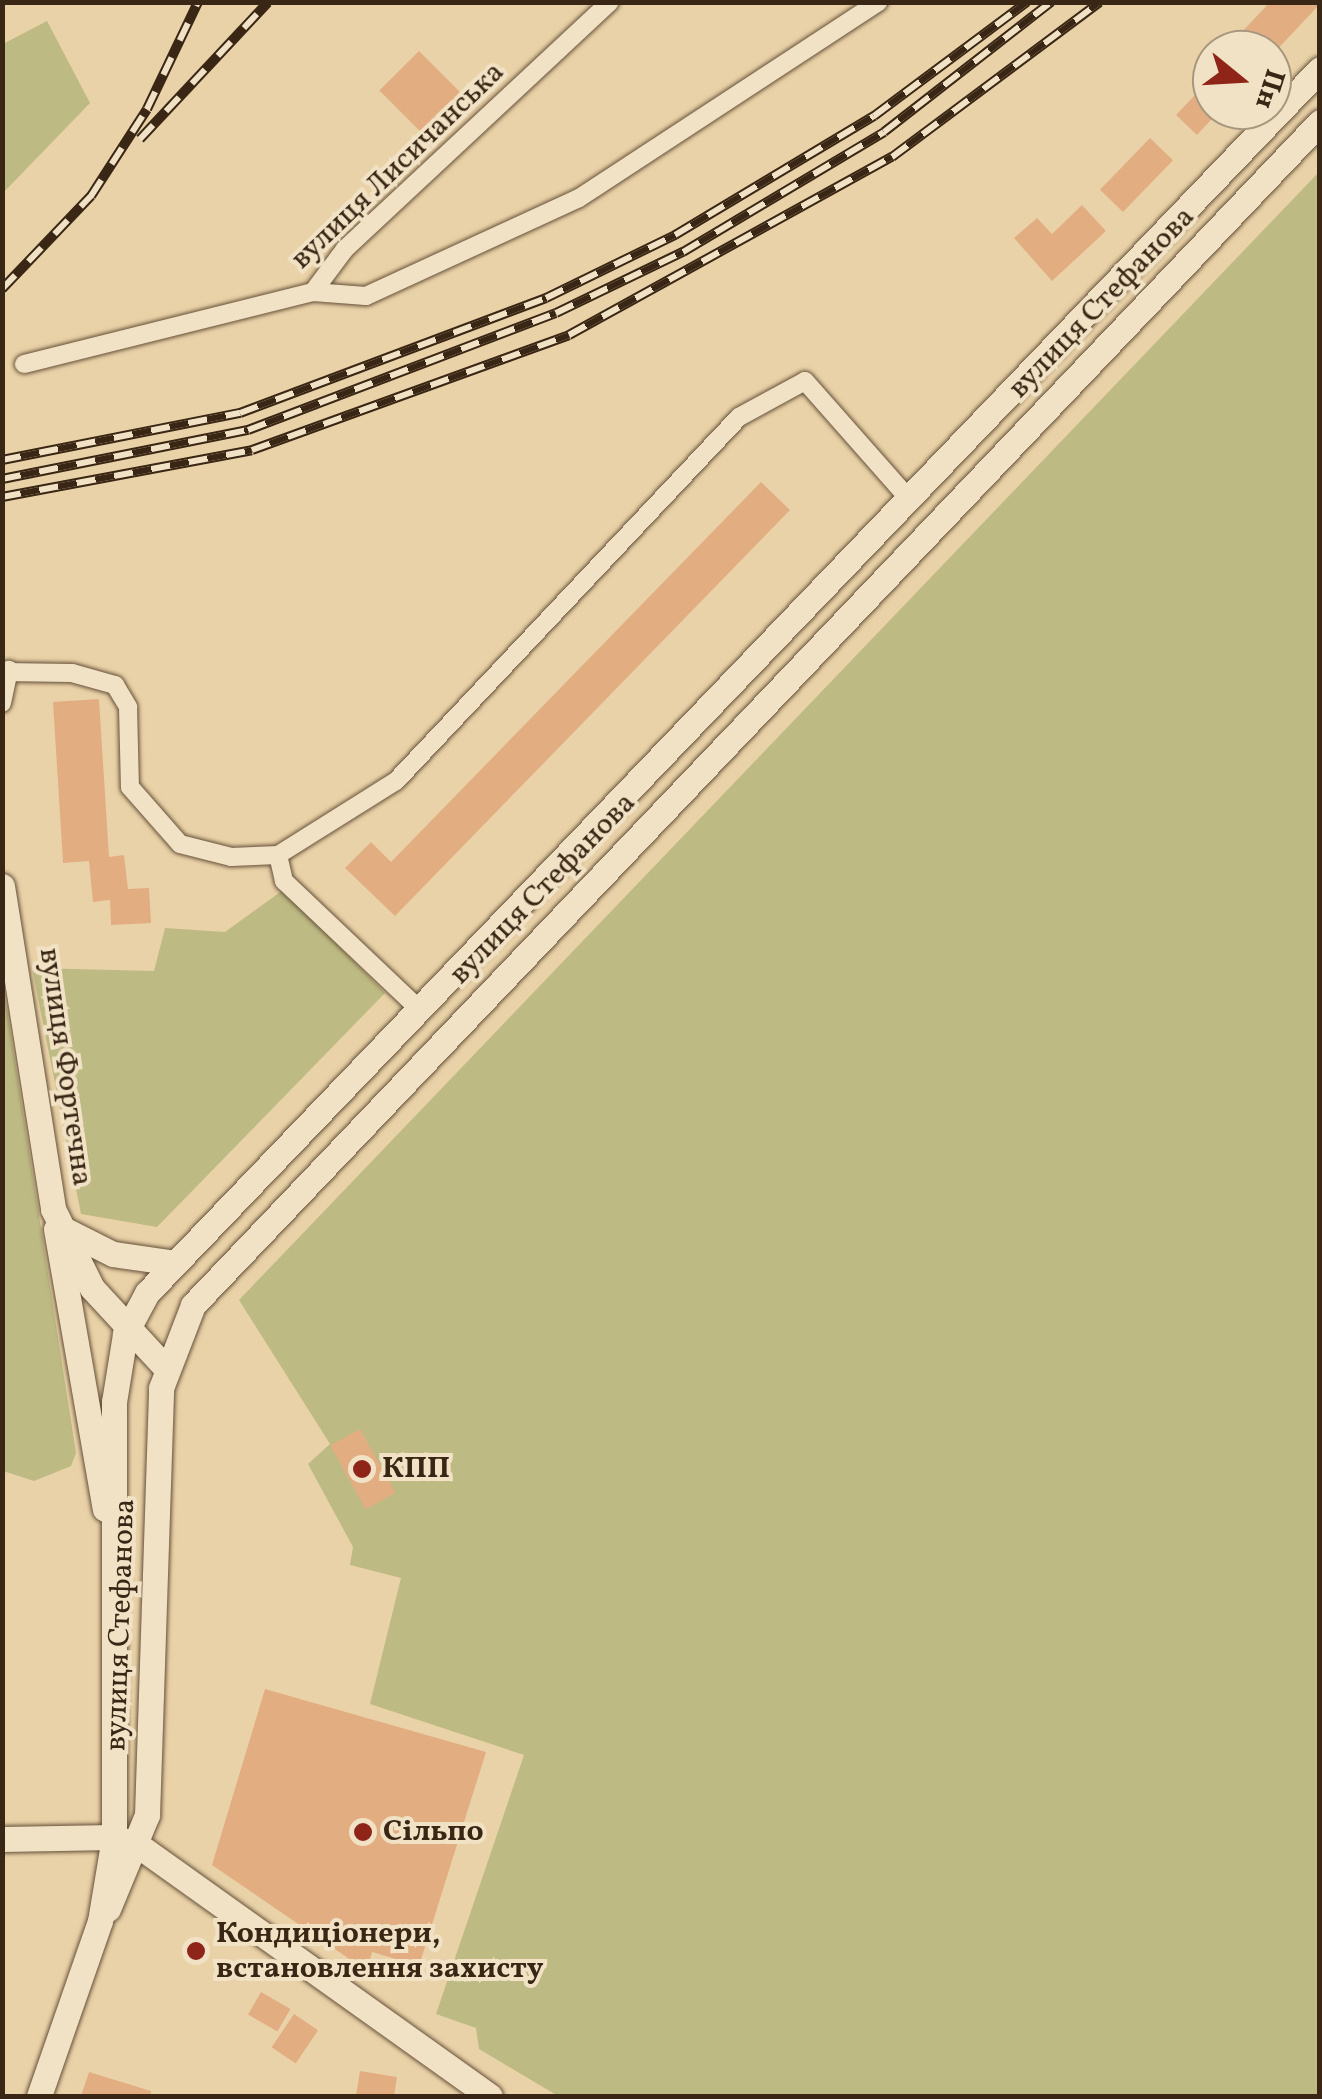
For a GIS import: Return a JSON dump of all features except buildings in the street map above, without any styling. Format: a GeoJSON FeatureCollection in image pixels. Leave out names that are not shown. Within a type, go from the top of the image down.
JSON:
{"type":"FeatureCollection","features":[{"type":"Feature","properties":{"kind":"main road","name":"вулиця Стефанова"},"geometry":{"type":"LineString","coordinates":[[125,1334],[169,1262],[909,499],[1320,68]]}},
{"type":"Feature","properties":{"kind":"main road","name":"вулиця Стефанова"},"geometry":{"type":"LineString","coordinates":[[139,1846],[165,1367],[192,1305],[1320,122]]}},
{"type":"Feature","properties":{"kind":"main road","name":"вулиця Фортечна"},"geometry":{"type":"LineString","coordinates":[[2,886],[60,1220],[125,1334]]}},
{"type":"Feature","properties":{"kind":"main road"},"geometry":{"type":"LineString","coordinates":[[60,1220],[113,1254],[169,1262]]}},
{"type":"Feature","properties":{"kind":"main road"},"geometry":{"type":"LineString","coordinates":[[60,1220],[116,1553]]}},
{"type":"Feature","properties":{"kind":"main road"},"geometry":{"type":"LineString","coordinates":[[125,1334],[165,1367]]}},
{"type":"Feature","properties":{"kind":"main road"},"geometry":{"type":"LineString","coordinates":[[100,1922],[114,1837],[114,1402],[125,1334]]}},
{"type":"Feature","properties":{"kind":"main road"},"geometry":{"type":"LineString","coordinates":[[2,1839],[114,1837],[139,1846],[486,2096]]}},
{"type":"Feature","properties":{"kind":"main road"},"geometry":{"type":"LineString","coordinates":[[40,2096],[100,1922],[139,1846]]}},
{"type":"Feature","properties":{"kind":"street","name":"вулиця Лисичанська"},"geometry":{"type":"LineString","coordinates":[[24,364],[313,292],[354,240],[610,2]]}},
{"type":"Feature","properties":{"kind":"street"},"geometry":{"type":"LineString","coordinates":[[313,292],[366,296],[579,198],[879,2]]}},
{"type":"Feature","properties":{"kind":"street"},"geometry":{"type":"LineString","coordinates":[[2,704],[6,671],[115,686],[128,707],[130,787],[180,844],[231,857],[278,855],[396,781],[739,417],[805,382],[909,499]]}},
{"type":"Feature","properties":{"kind":"street"},"geometry":{"type":"LineString","coordinates":[[278,855],[284,881],[418,1008]]}},
{"type":"Feature","properties":{"kind":"shaded area"},"geometry":{"type":"Polygon","coordinates":[[[47,21],[90,103],[3,193],[3,44],[47,21]]]}},
{"type":"Feature","properties":{"kind":"shaded area"},"geometry":{"type":"Polygon","coordinates":[[[1319,172],[1319,2096],[558,2096],[479,2049],[476,2028],[436,2014],[524,1755],[370,1704],[401,1578],[350,1565],[353,1547],[308,1464],[330,1444],[239,1300],[1319,172]]]}},
{"type":"Feature","properties":{"kind":"shaded area"},"geometry":{"type":"Polygon","coordinates":[[[283,890],[385,993],[157,1227],[81,1214],[32,968],[154,971],[165,928],[225,932],[283,890]]]}},
{"type":"Feature","properties":{"kind":"shaded area"},"geometry":{"type":"Polygon","coordinates":[[[2,978],[76,1453],[71,1466],[34,1481],[3,1471],[2,978]]]}},
{"type":"Feature","properties":{"kind":"railway"},"geometry":{"type":"LineString","coordinates":[[2,289],[91,196],[147,109],[198,2]]}},
{"type":"Feature","properties":{"kind":"railway"},"geometry":{"type":"LineString","coordinates":[[140,139],[268,2]]}},
{"type":"Feature","properties":{"kind":"railway"},"geometry":{"type":"LineString","coordinates":[[2,460],[240,413],[546,298],[675,235],[874,116],[1027,2]]}},
{"type":"Feature","properties":{"kind":"railway"},"geometry":{"type":"LineString","coordinates":[[2,479],[248,430],[556,313],[683,252],[884,132],[1051,2]]}},
{"type":"Feature","properties":{"kind":"railway"},"geometry":{"type":"LineString","coordinates":[[2,497],[252,450],[569,335],[892,157],[1100,2]]}},
{"type":"Feature","properties":{"kind":"place","name":"КПП"},"geometry":{"type":"Point","coordinates":[362,1469]}},
{"type":"Feature","properties":{"kind":"place","name":"Сільпо"},"geometry":{"type":"Point","coordinates":[363,1832]}},
{"type":"Feature","properties":{"kind":"place","name":"Кондиціонери, встановлення захисту"},"geometry":{"type":"Point","coordinates":[196,1951]}}]}
